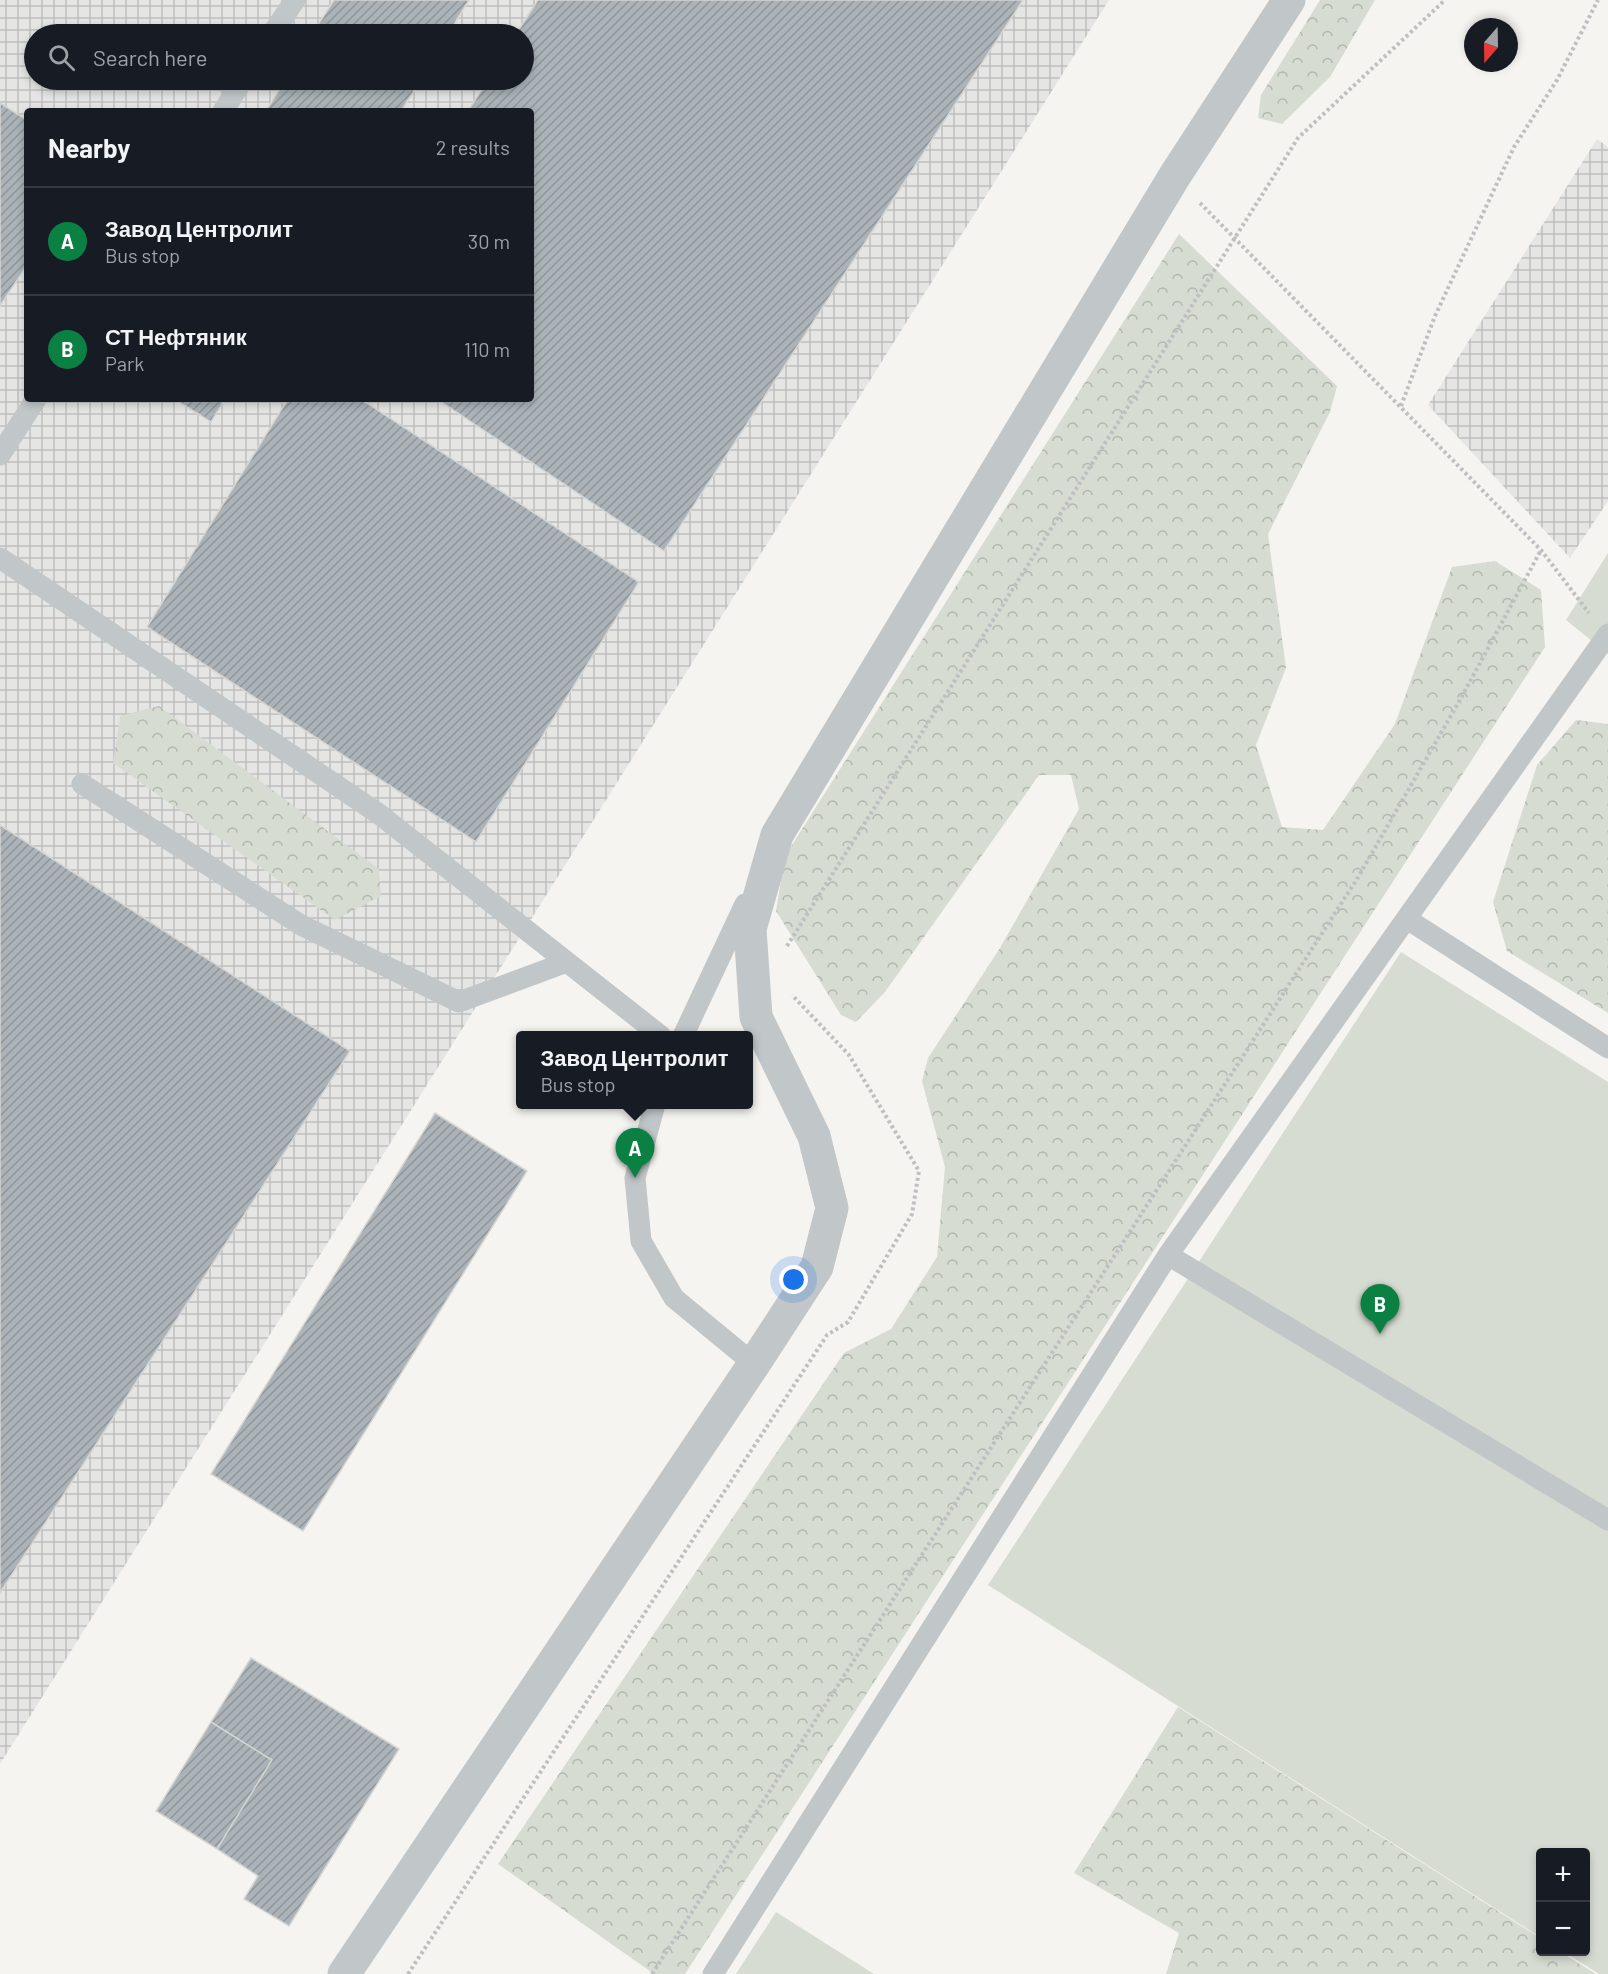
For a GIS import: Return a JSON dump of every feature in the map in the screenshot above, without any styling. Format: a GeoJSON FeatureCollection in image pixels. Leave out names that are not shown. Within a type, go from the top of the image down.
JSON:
{"type":"FeatureCollection","features":[{"type":"Feature","properties":{"kind":"street"},"geometry":{"type":"LineString","coordinates":[[344,1974],[817,1267],[832,1208],[814,1136],[756,1017],[750,928],[777,835],[1174,177],[1289,0]]}},
{"type":"Feature","properties":{"kind":"lane"},"geometry":{"type":"LineString","coordinates":[[279,24],[295,0]]}},
{"type":"Feature","properties":{"kind":"lane"},"geometry":{"type":"LineString","coordinates":[[225,108],[237,90]]}},
{"type":"Feature","properties":{"kind":"lane"},"geometry":{"type":"LineString","coordinates":[[0,455],[34,402]]}},
{"type":"Feature","properties":{"kind":"lane"},"geometry":{"type":"LineString","coordinates":[[0,558],[379,814],[656,1031]]}},
{"type":"Feature","properties":{"kind":"lane"},"geometry":{"type":"LineString","coordinates":[[713,1974],[1168,1256],[1608,636]]}},
{"type":"Feature","properties":{"kind":"lane"},"geometry":{"type":"LineString","coordinates":[[82,784],[301,925],[459,1002],[567,962]]}},
{"type":"Feature","properties":{"kind":"lane"},"geometry":{"type":"LineString","coordinates":[[685,1031],[777,835]]}},
{"type":"Feature","properties":{"kind":"lane"},"geometry":{"type":"LineString","coordinates":[[1407,919],[1608,1047]]}},
{"type":"Feature","properties":{"kind":"lane"},"geometry":{"type":"LineString","coordinates":[[654,1109],[634,1178],[641,1241],[674,1298],[754,1364]]}},
{"type":"Feature","properties":{"kind":"lane"},"geometry":{"type":"LineString","coordinates":[[1168,1256],[1608,1520]]}},
{"type":"Feature","properties":{"kind":"path"},"geometry":{"type":"LineString","coordinates":[[786,947],[1298,138],[1445,0]]}},
{"type":"Feature","properties":{"kind":"path"},"geometry":{"type":"LineString","coordinates":[[1400,406],[1435,316],[1514,147],[1557,80],[1598,0]]}},
{"type":"Feature","properties":{"kind":"path"},"geometry":{"type":"LineString","coordinates":[[1174,177],[1541,550],[1608,636]]}},
{"type":"Feature","properties":{"kind":"path"},"geometry":{"type":"LineString","coordinates":[[652,1974],[1357,879],[1460,700],[1541,550]]}},
{"type":"Feature","properties":{"kind":"path"},"geometry":{"type":"LineString","coordinates":[[408,1974],[827,1335],[848,1322],[912,1214],[920,1171],[849,1055],[789,993]]}},
{"type":"Feature","properties":{"kind":"shaded area"},"geometry":{"type":"Polygon","coordinates":[[[0,0],[1109,0],[0,1764],[0,0]]]}},
{"type":"Feature","properties":{"kind":"shaded area"},"geometry":{"type":"Polygon","coordinates":[[[1597,139],[1608,147],[1608,501],[1570,558],[1428,405],[1597,139]]]}},
{"type":"Feature","properties":{"kind":"green space"},"geometry":{"type":"Polygon","coordinates":[[[1320,0],[1375,0],[1330,77],[1282,124],[1258,118],[1261,95],[1320,0]]]}},
{"type":"Feature","properties":{"kind":"green space"},"geometry":{"type":"Polygon","coordinates":[[[1179,234],[1337,386],[1330,412],[1268,534],[1286,668],[1256,745],[1282,827],[1323,830],[1395,724],[1452,567],[1495,561],[1541,590],[1545,647],[685,1974],[654,1974],[498,1864],[844,1353],[891,1329],[937,1257],[945,1167],[922,1081],[928,1058],[1000,948],[1079,809],[1071,775],[1039,775],[885,992],[856,1022],[841,1015],[776,911],[785,856],[1179,234]]]}},
{"type":"Feature","properties":{"kind":"green space"},"geometry":{"type":"Polygon","coordinates":[[[1608,553],[1608,654],[1566,620],[1608,553]]]}},
{"type":"Feature","properties":{"kind":"green space"},"geometry":{"type":"Polygon","coordinates":[[[159,706],[379,869],[381,896],[335,920],[113,763],[120,716],[159,706]]]}},
{"type":"Feature","properties":{"kind":"green space"},"geometry":{"type":"Polygon","coordinates":[[[1576,720],[1608,724],[1608,1013],[1507,951],[1493,902],[1537,765],[1576,720]]]}},
{"type":"Feature","properties":{"kind":"green space"},"geometry":{"type":"Polygon","coordinates":[[[1401,952],[1608,1082],[1608,1974],[1599,1974],[1570,1956],[1590,1956],[1590,1848],[1536,1848],[1536,1934],[988,1585],[1401,952]]]}},
{"type":"Feature","properties":{"kind":"green space"},"geometry":{"type":"Polygon","coordinates":[[[1178,1707],[1536,1935],[1536,1956],[1567,1956],[1596,1974],[1166,1974],[1179,1933],[1074,1873],[1178,1707]]]}},
{"type":"Feature","properties":{"kind":"green space"},"geometry":{"type":"Polygon","coordinates":[[[776,1912],[874,1974],[736,1974],[776,1912]]]}},
{"type":"Feature","properties":{"kind":"building"},"geometry":{"type":"Polygon","coordinates":[[[334,0],[469,0],[454,24],[318,24],[334,0]]]}},
{"type":"Feature","properties":{"kind":"building"},"geometry":{"type":"Polygon","coordinates":[[[538,0],[1023,0],[664,551],[441,402],[534,402],[534,108],[470,108],[482,90],[534,90],[534,24],[522,24],[538,0]]]}},
{"type":"Feature","properties":{"kind":"building"},"geometry":{"type":"Polygon","coordinates":[[[279,90],[415,90],[403,108],[268,108],[279,90]]]}},
{"type":"Feature","properties":{"kind":"building"},"geometry":{"type":"Polygon","coordinates":[[[0,103],[24,118],[24,270],[0,306],[0,103]]]}},
{"type":"Feature","properties":{"kind":"building"},"geometry":{"type":"Polygon","coordinates":[[[179,402],[223,402],[211,422],[179,402]]]}},
{"type":"Feature","properties":{"kind":"building"},"geometry":{"type":"Polygon","coordinates":[[[286,402],[366,402],[639,582],[476,842],[147,627],[286,402]]]}},
{"type":"Feature","properties":{"kind":"building"},"geometry":{"type":"Polygon","coordinates":[[[0,825],[350,1051],[0,1593],[0,825]]]}},
{"type":"Feature","properties":{"kind":"building"},"geometry":{"type":"Polygon","coordinates":[[[435,1113],[527,1171],[303,1531],[211,1474],[435,1113]]]}},
{"type":"Feature","properties":{"kind":"building"},"geometry":{"type":"Polygon","coordinates":[[[251,1658],[399,1749],[289,1926],[244,1899],[258,1876],[217,1849],[272,1760],[211,1722],[251,1658]]]}},
{"type":"Feature","properties":{"kind":"building"},"geometry":{"type":"Polygon","coordinates":[[[211,1722],[272,1760],[217,1849],[156,1811],[211,1722]]]}},
{"type":"Feature","properties":{"kind":"place","name":"Завод Центролит"},"geometry":{"type":"Point","coordinates":[635,1178]}},
{"type":"Feature","properties":{"kind":"place","name":"СТ Нефтяник"},"geometry":{"type":"Point","coordinates":[1380,1334]}}]}
